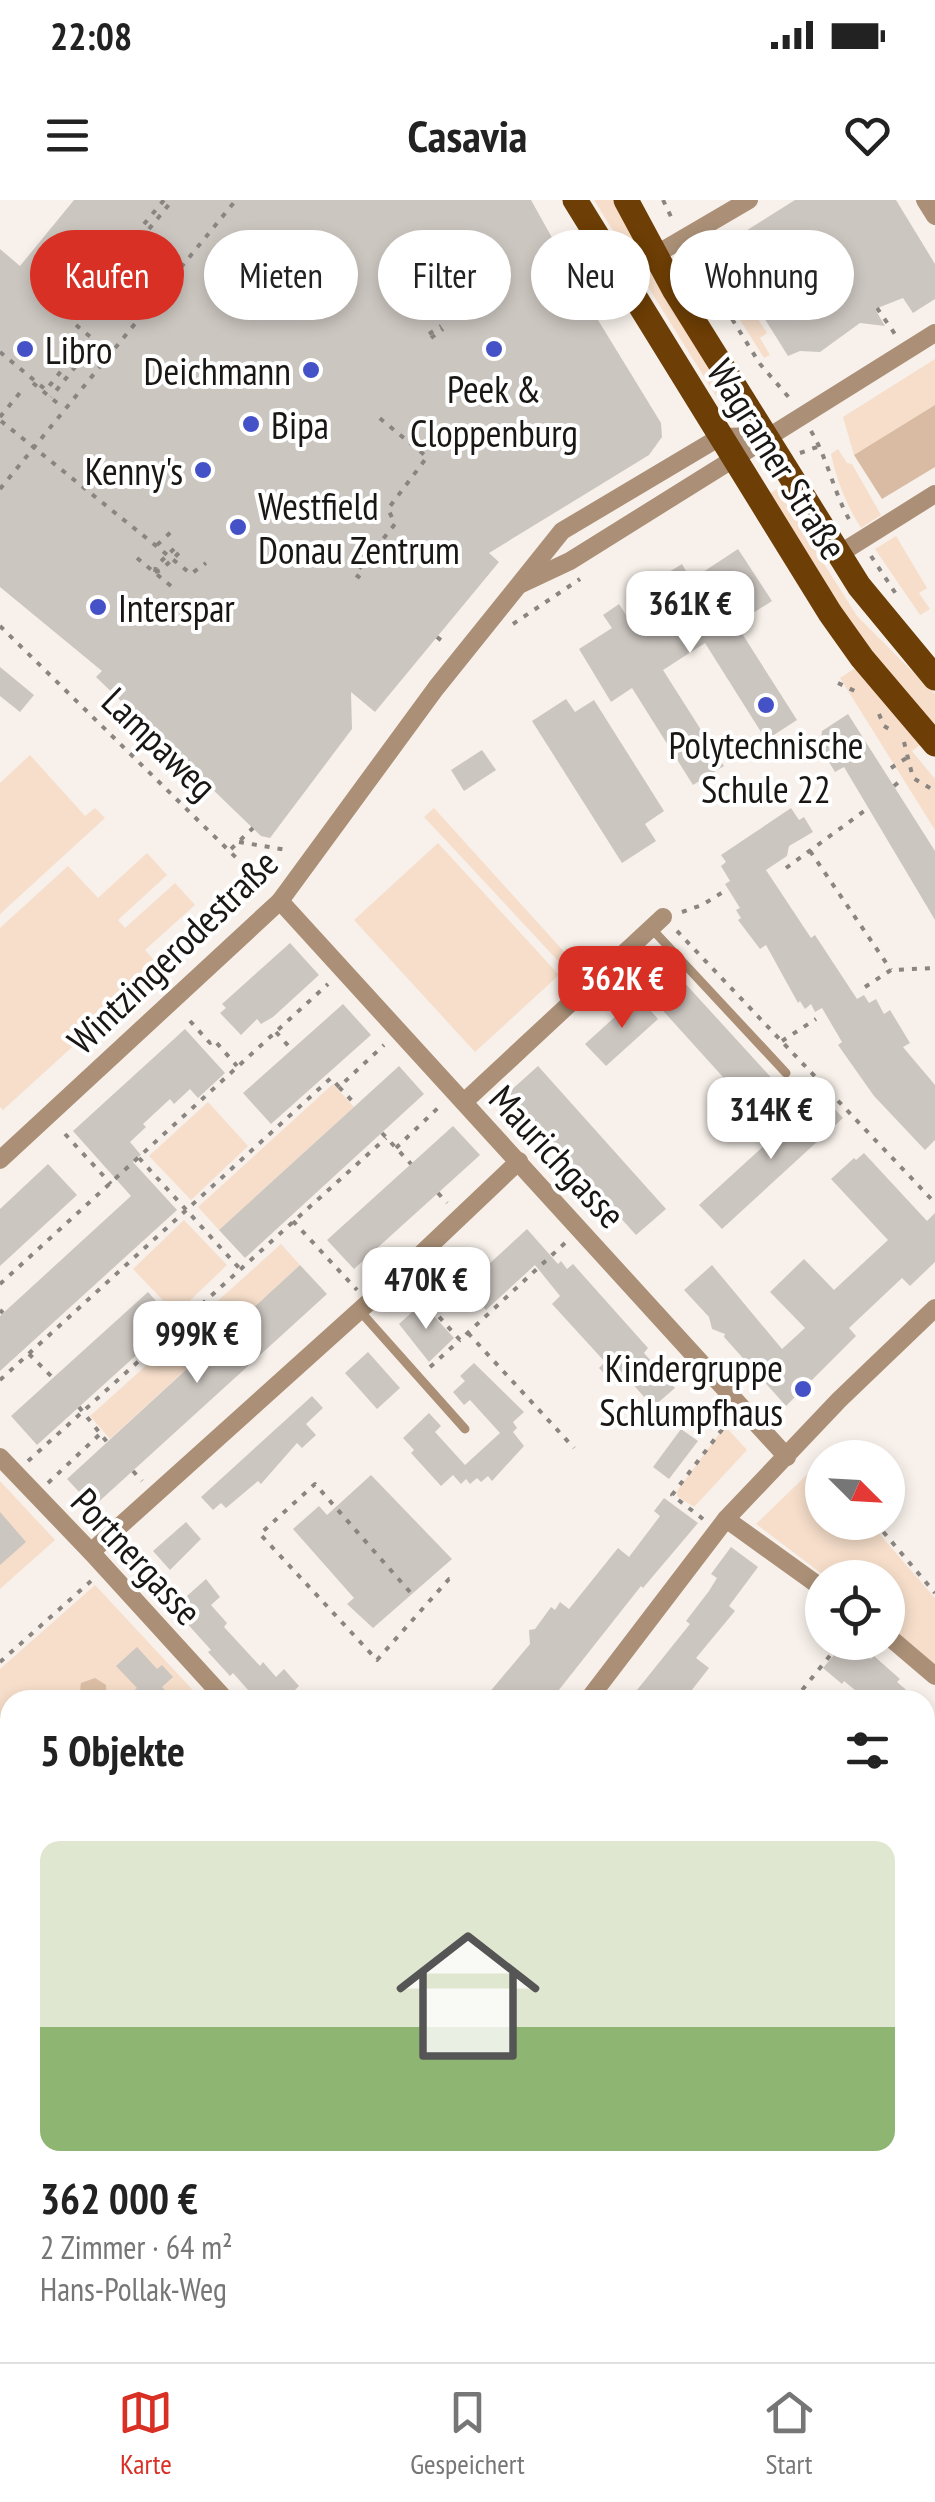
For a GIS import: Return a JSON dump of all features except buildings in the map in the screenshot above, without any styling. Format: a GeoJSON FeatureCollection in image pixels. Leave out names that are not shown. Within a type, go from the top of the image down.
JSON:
{"type":"FeatureCollection","features":[{"type":"Feature","properties":{"kind":"main road","name":"Wagramer Straße"},"geometry":{"type":"LineString","coordinates":[[575,200],[734,460],[862,658],[935,744]]}},
{"type":"Feature","properties":{"kind":"main road","name":"Wagramer Straße"},"geometry":{"type":"LineString","coordinates":[[626,200],[655,255],[780,460],[850,547],[872,605],[935,678]]}},
{"type":"Feature","properties":{"kind":"street"},"geometry":{"type":"LineString","coordinates":[[698,230],[748,200]]}},
{"type":"Feature","properties":{"kind":"street"},"geometry":{"type":"LineString","coordinates":[[925,200],[935,216]]}},
{"type":"Feature","properties":{"kind":"street"},"geometry":{"type":"LineString","coordinates":[[655,255],[670,246]]}},
{"type":"Feature","properties":{"kind":"street","name":"Wintzingerodestraße"},"geometry":{"type":"LineString","coordinates":[[516,586],[570,561],[935,333]]}},
{"type":"Feature","properties":{"kind":"street"},"geometry":{"type":"LineString","coordinates":[[720,436],[766,436]]}},
{"type":"Feature","properties":{"kind":"street","name":"Wintzingerodestraße"},"geometry":{"type":"LineString","coordinates":[[2,1158],[280,901],[436,688],[562,532],[720,436]]}},
{"type":"Feature","properties":{"kind":"street"},"geometry":{"type":"LineString","coordinates":[[850,547],[935,494]]}},
{"type":"Feature","properties":{"kind":"street","name":"Maurichgasse"},"geometry":{"type":"LineString","coordinates":[[280,901],[787,1456]]}},
{"type":"Feature","properties":{"kind":"street"},"geometry":{"type":"LineString","coordinates":[[464,1102],[657,923]]}},
{"type":"Feature","properties":{"kind":"street"},"geometry":{"type":"LineString","coordinates":[[92,1552],[358,1300],[519,1161]]}},
{"type":"Feature","properties":{"kind":"street"},"geometry":{"type":"LineString","coordinates":[[595,1690],[717,1521],[935,1308]]}},
{"type":"Feature","properties":{"kind":"street","name":"Portnergasse"},"geometry":{"type":"LineString","coordinates":[[0,1457],[217,1690]]}},
{"type":"Feature","properties":{"kind":"street"},"geometry":{"type":"LineString","coordinates":[[717,1521],[805,1577]]}},
{"type":"Feature","properties":{"kind":"street"},"geometry":{"type":"LineString","coordinates":[[905,1650],[935,1676]]}},
{"type":"Feature","properties":{"kind":"lane"},"geometry":{"type":"LineString","coordinates":[[657,923],[786,1073]]}},
{"type":"Feature","properties":{"kind":"lane"},"geometry":{"type":"LineString","coordinates":[[358,1300],[465,1429]]}},
{"type":"Feature","properties":{"kind":"path"},"geometry":{"type":"LineString","coordinates":[[0,489],[236,200]]}},
{"type":"Feature","properties":{"kind":"path","name":"Wagramer Straße"},"geometry":{"type":"LineString","coordinates":[[663,200],[678,230]]}},
{"type":"Feature","properties":{"kind":"path"},"geometry":{"type":"LineString","coordinates":[[147,226],[167,201]]}},
{"type":"Feature","properties":{"kind":"path"},"geometry":{"type":"LineString","coordinates":[[876,308],[906,350]]}},
{"type":"Feature","properties":{"kind":"path","name":"Wagramer Straße"},"geometry":{"type":"LineString","coordinates":[[733,320],[760,364],[795,406]]}},
{"type":"Feature","properties":{"kind":"path"},"geometry":{"type":"LineString","coordinates":[[76,325],[110,354]]}},
{"type":"Feature","properties":{"kind":"path"},"geometry":{"type":"LineString","coordinates":[[430,336],[442,327]]}},
{"type":"Feature","properties":{"kind":"path"},"geometry":{"type":"LineString","coordinates":[[0,352],[46,390],[73,356],[80,362],[50,397]]}},
{"type":"Feature","properties":{"kind":"path"},"geometry":{"type":"LineString","coordinates":[[33,383],[62,406]]}},
{"type":"Feature","properties":{"kind":"path"},"geometry":{"type":"LineString","coordinates":[[23,389],[0,419],[192,574],[206,564]]}},
{"type":"Feature","properties":{"kind":"path"},"geometry":{"type":"LineString","coordinates":[[360,578],[355,574],[395,524],[388,509],[427,457],[377,416]]}},
{"type":"Feature","properties":{"kind":"path"},"geometry":{"type":"LineString","coordinates":[[384,419],[412,442],[419,440]]}},
{"type":"Feature","properties":{"kind":"path","name":"Wagramer Straße"},"geometry":{"type":"LineString","coordinates":[[813,435],[820,446],[850,547],[906,608]]}},
{"type":"Feature","properties":{"kind":"path"},"geometry":{"type":"LineString","coordinates":[[780,460],[820,446]]}},
{"type":"Feature","properties":{"kind":"path"},"geometry":{"type":"LineString","coordinates":[[156,546],[172,531]]}},
{"type":"Feature","properties":{"kind":"path"},"geometry":{"type":"LineString","coordinates":[[154,572],[156,566],[179,549]]}},
{"type":"Feature","properties":{"kind":"path"},"geometry":{"type":"LineString","coordinates":[[137,558],[177,591]]}},
{"type":"Feature","properties":{"kind":"path"},"geometry":{"type":"LineString","coordinates":[[506,632],[592,570]]}},
{"type":"Feature","properties":{"kind":"path","name":"Lampaweg"},"geometry":{"type":"LineString","coordinates":[[0,626],[280,901]]}},
{"type":"Feature","properties":{"kind":"path"},"geometry":{"type":"LineString","coordinates":[[838,683],[874,700],[884,726],[902,737],[913,778],[935,792]]}},
{"type":"Feature","properties":{"kind":"path"},"geometry":{"type":"LineString","coordinates":[[894,786],[900,781]]}},
{"type":"Feature","properties":{"kind":"path"},"geometry":{"type":"LineString","coordinates":[[786,868],[867,809]]}},
{"type":"Feature","properties":{"kind":"path"},"geometry":{"type":"LineString","coordinates":[[230,850],[253,828]]}},
{"type":"Feature","properties":{"kind":"path"},"geometry":{"type":"LineString","coordinates":[[240,842],[287,850]]}},
{"type":"Feature","properties":{"kind":"path"},"geometry":{"type":"LineString","coordinates":[[810,851],[891,970]]}},
{"type":"Feature","properties":{"kind":"path"},"geometry":{"type":"LineString","coordinates":[[728,889],[702,905],[657,923],[782,1041],[935,1203]]}},
{"type":"Feature","properties":{"kind":"path"},"geometry":{"type":"LineString","coordinates":[[865,987],[891,970],[935,968]]}},
{"type":"Feature","properties":{"kind":"path"},"geometry":{"type":"LineString","coordinates":[[0,1284],[328,984]]}},
{"type":"Feature","properties":{"kind":"path"},"geometry":{"type":"LineString","coordinates":[[782,1041],[816,1019]]}},
{"type":"Feature","properties":{"kind":"path"},"geometry":{"type":"LineString","coordinates":[[190,1022],[238,1066]]}},
{"type":"Feature","properties":{"kind":"path"},"geometry":{"type":"LineString","coordinates":[[276,1032],[292,1050]]}},
{"type":"Feature","properties":{"kind":"path"},"geometry":{"type":"LineString","coordinates":[[339,1087],[384,1045]]}},
{"type":"Feature","properties":{"kind":"path"},"geometry":{"type":"LineString","coordinates":[[0,1380],[323,1082],[331,1078],[356,1105]]}},
{"type":"Feature","properties":{"kind":"path"},"geometry":{"type":"LineString","coordinates":[[396,1148],[440,1106]]}},
{"type":"Feature","properties":{"kind":"path"},"geometry":{"type":"LineString","coordinates":[[65,1134],[111,1184]]}},
{"type":"Feature","properties":{"kind":"path"},"geometry":{"type":"LineString","coordinates":[[28,1461],[384,1135],[410,1164]]}},
{"type":"Feature","properties":{"kind":"path"},"geometry":{"type":"LineString","coordinates":[[140,1158],[240,1269]]}},
{"type":"Feature","properties":{"kind":"path"},"geometry":{"type":"LineString","coordinates":[[438,1193],[451,1207]]}},
{"type":"Feature","properties":{"kind":"path"},"geometry":{"type":"LineString","coordinates":[[293,1220],[358,1300]]}},
{"type":"Feature","properties":{"kind":"path"},"geometry":{"type":"LineString","coordinates":[[418,1377],[565,1243]]}},
{"type":"Feature","properties":{"kind":"path"},"geometry":{"type":"LineString","coordinates":[[413,1288],[460,1340]]}},
{"type":"Feature","properties":{"kind":"path"},"geometry":{"type":"LineString","coordinates":[[468,1333],[574,1448]]}},
{"type":"Feature","properties":{"kind":"path"},"geometry":{"type":"LineString","coordinates":[[29,1354],[52,1378]]}},
{"type":"Feature","properties":{"kind":"path"},"geometry":{"type":"LineString","coordinates":[[81,1410],[107,1442]]}},
{"type":"Feature","properties":{"kind":"path"},"geometry":{"type":"LineString","coordinates":[[717,1521],[672,1495],[728,1422]]}},
{"type":"Feature","properties":{"kind":"path"},"geometry":{"type":"LineString","coordinates":[[48,1483],[100,1434]]}},
{"type":"Feature","properties":{"kind":"path"},"geometry":{"type":"LineString","coordinates":[[133,1471],[145,1484]]}},
{"type":"Feature","properties":{"kind":"path"},"geometry":{"type":"LineString","coordinates":[[410,1592],[315,1484],[260,1534],[377,1660],[449,1580],[456,1579]]}},
{"type":"Feature","properties":{"kind":"path"},"geometry":{"type":"LineString","coordinates":[[890,1540],[935,1592]]}},
{"type":"Feature","properties":{"kind":"path"},"geometry":{"type":"LineString","coordinates":[[0,1662],[95,1576]]}},
{"type":"Feature","properties":{"kind":"path"},"geometry":{"type":"LineString","coordinates":[[802,1690],[826,1660]]}},
{"type":"Feature","properties":{"kind":"shaded area"},"geometry":{"type":"Polygon","coordinates":[[[594,200],[615,200],[632,230],[613,230],[594,200]]]}},
{"type":"Feature","properties":{"kind":"shaded area"},"geometry":{"type":"Polygon","coordinates":[[[650,260],[670,294],[670,320],[685,320],[728,394],[716,396],[650,290],[650,260]]]}},
{"type":"Feature","properties":{"kind":"shaded area"},"geometry":{"type":"Polygon","coordinates":[[[740,320],[759,320],[767,333],[760,338],[770,355],[764,358],[740,320]]]}},
{"type":"Feature","properties":{"kind":"shaded area"},"geometry":{"type":"Polygon","coordinates":[[[935,359],[935,405],[854,455],[843,417],[935,359]]]}},
{"type":"Feature","properties":{"kind":"shaded area"},"geometry":{"type":"Polygon","coordinates":[[[935,405],[935,467],[882,499],[854,455],[935,405]]]}},
{"type":"Feature","properties":{"kind":"shaded area"},"geometry":{"type":"Polygon","coordinates":[[[838,449],[852,464],[881,515],[861,528],[836,474],[831,454],[838,449]]]}},
{"type":"Feature","properties":{"kind":"shaded area"},"geometry":{"type":"Polygon","coordinates":[[[777,489],[857,616],[935,694],[935,727],[865,645],[767,495],[777,489]]]}},
{"type":"Feature","properties":{"kind":"shaded area"},"geometry":{"type":"Polygon","coordinates":[[[896,536],[927,588],[919,593],[930,609],[920,615],[875,549],[896,536]]]}},
{"type":"Feature","properties":{"kind":"shaded area"},"geometry":{"type":"Polygon","coordinates":[[[857,667],[923,743],[912,751],[935,779],[935,830],[840,678],[857,667]]]}},
{"type":"Feature","properties":{"kind":"shaded area"},"geometry":{"type":"Polygon","coordinates":[[[30,755],[85,816],[95,808],[105,818],[0,914],[0,783],[30,755]]]}},
{"type":"Feature","properties":{"kind":"shaded area"},"geometry":{"type":"Polygon","coordinates":[[[434,808],[568,956],[560,963],[424,817],[434,808]]]}},
{"type":"Feature","properties":{"kind":"shaded area"},"geometry":{"type":"Polygon","coordinates":[[[438,843],[559,975],[475,1052],[354,920],[438,843]]]}},
{"type":"Feature","properties":{"kind":"shaded area"},"geometry":{"type":"Polygon","coordinates":[[[147,853],[167,875],[118,920],[125,928],[175,883],[195,905],[145,950],[160,967],[3,1110],[0,928],[68,866],[98,898],[147,853]]]}},
{"type":"Feature","properties":{"kind":"shaded area"},"geometry":{"type":"Polygon","coordinates":[[[333,1084],[354,1107],[219,1230],[198,1207],[333,1084]]]}},
{"type":"Feature","properties":{"kind":"shaded area"},"geometry":{"type":"Polygon","coordinates":[[[208,1102],[248,1146],[191,1200],[149,1156],[208,1102]]]}},
{"type":"Feature","properties":{"kind":"shaded area"},"geometry":{"type":"Polygon","coordinates":[[[184,1220],[227,1265],[176,1314],[133,1269],[184,1220]]]}},
{"type":"Feature","properties":{"kind":"shaded area"},"geometry":{"type":"Polygon","coordinates":[[[281,1244],[300,1265],[110,1439],[90,1416],[281,1244]]]}},
{"type":"Feature","properties":{"kind":"shaded area"},"geometry":{"type":"Polygon","coordinates":[[[725,1426],[747,1450],[694,1507],[677,1496],[677,1491],[725,1426]]]}},
{"type":"Feature","properties":{"kind":"shaded area"},"geometry":{"type":"Polygon","coordinates":[[[805,1477],[805,1540],[885,1540],[902,1560],[805,1561],[756,1524],[805,1477]]]}},
{"type":"Feature","properties":{"kind":"shaded area"},"geometry":{"type":"Polygon","coordinates":[[[0,1481],[55,1540],[0,1589],[0,1481]]]}},
{"type":"Feature","properties":{"kind":"shaded area"},"geometry":{"type":"Polygon","coordinates":[[[905,1563],[935,1598],[935,1666],[905,1640],[905,1563]]]}},
{"type":"Feature","properties":{"kind":"shaded area"},"geometry":{"type":"Polygon","coordinates":[[[95,1585],[193,1690],[0,1690],[0,1669],[95,1585]]]}},
{"type":"Feature","properties":{"kind":"shaded area"},"geometry":{"type":"Polygon","coordinates":[[[95,1678],[106,1685],[106,1690],[80,1690],[81,1683],[95,1678]]]}},
{"type":"Feature","properties":{"kind":"place","name":"Libro"},"geometry":{"type":"Point","coordinates":[25,349]}},
{"type":"Feature","properties":{"kind":"place","name":"Peek & Cloppenburg"},"geometry":{"type":"Point","coordinates":[494,349]}},
{"type":"Feature","properties":{"kind":"place","name":"Deichmann"},"geometry":{"type":"Point","coordinates":[311,370]}},
{"type":"Feature","properties":{"kind":"place","name":"Bipa"},"geometry":{"type":"Point","coordinates":[251,424]}},
{"type":"Feature","properties":{"kind":"place","name":"Kenny's"},"geometry":{"type":"Point","coordinates":[203,470]}},
{"type":"Feature","properties":{"kind":"place","name":"Westfield Donau Zentrum"},"geometry":{"type":"Point","coordinates":[238,527]}},
{"type":"Feature","properties":{"kind":"place","name":"Interspar"},"geometry":{"type":"Point","coordinates":[98,607]}},
{"type":"Feature","properties":{"kind":"place","name":"Polytechnische Schule 22"},"geometry":{"type":"Point","coordinates":[766,705]}},
{"type":"Feature","properties":{"kind":"place","name":"Kindergruppe Schlumpfhaus"},"geometry":{"type":"Point","coordinates":[803,1389]}}]}
